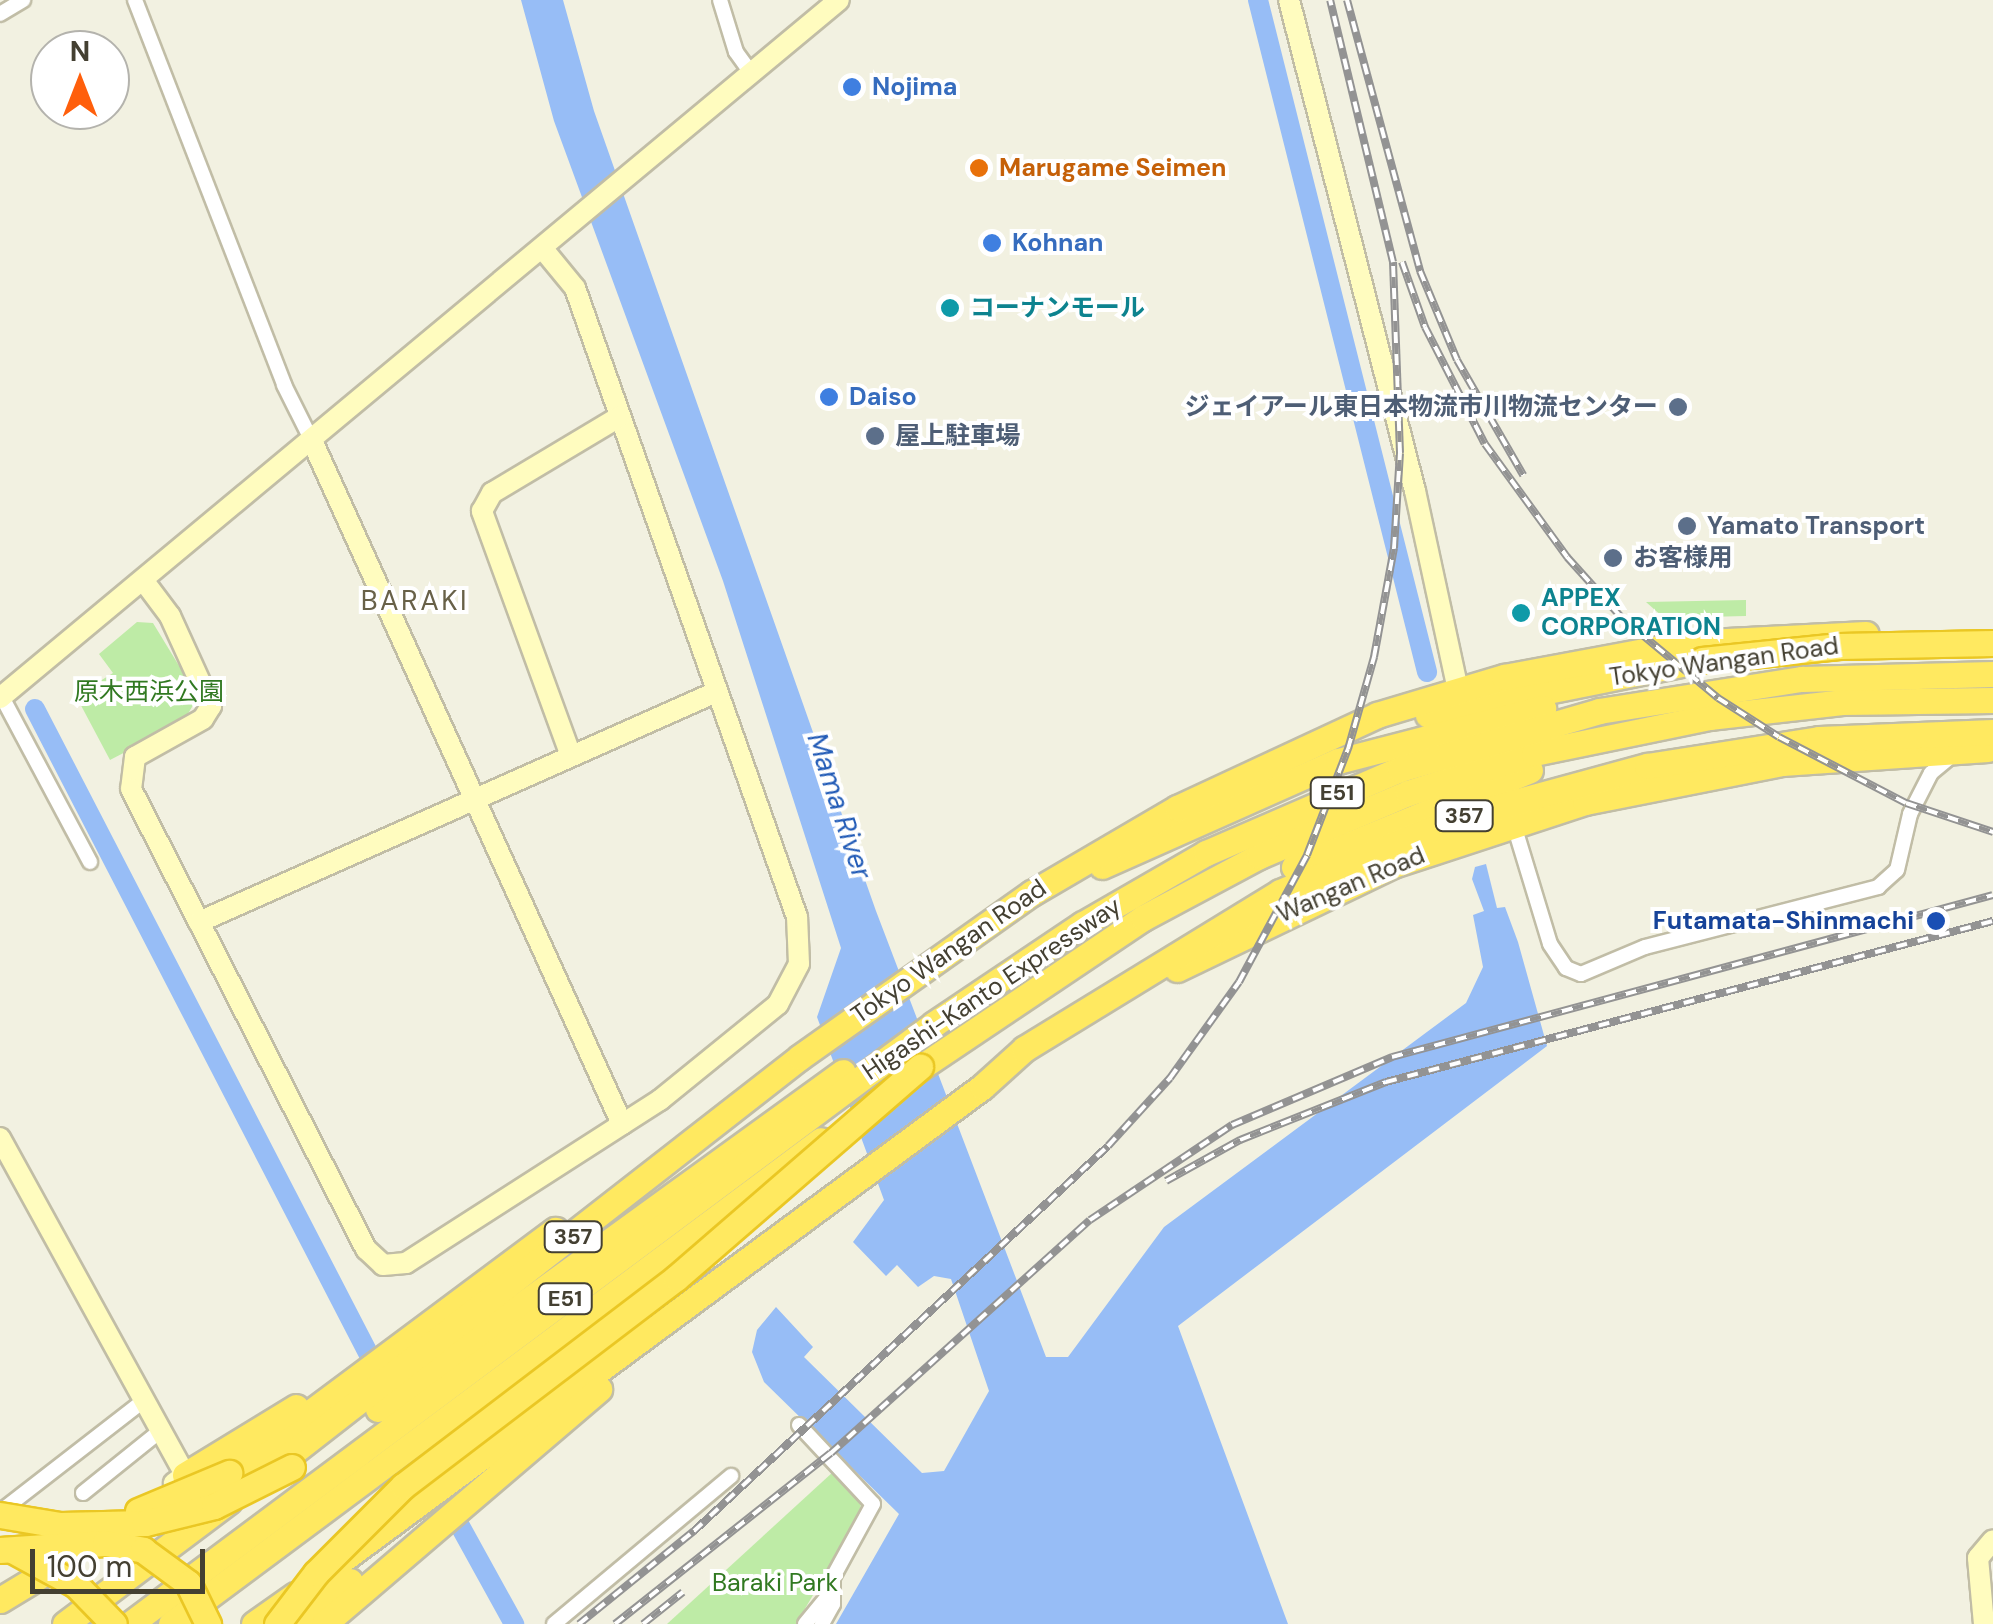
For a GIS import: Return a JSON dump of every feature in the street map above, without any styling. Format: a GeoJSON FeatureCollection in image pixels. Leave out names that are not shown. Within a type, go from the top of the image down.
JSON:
{"type":"FeatureCollection","features":[{"type":"Feature","properties":{"kind":"highway","name":"357"},"geometry":{"type":"LineString","coordinates":[[1336,738],[1378,715],[1464,688],[1687,643],[1918,634],[1993,644]]}},
{"type":"Feature","properties":{"kind":"highway","name":"Tokyo Wangan Road"},"geometry":{"type":"LineString","coordinates":[[65,1624],[334,1401],[800,1057],[1032,893],[1177,808],[1336,738],[1702,660],[1826,646],[1993,644]]}},
{"type":"Feature","properties":{"kind":"highway","name":"Higashi-Kanto Expressway"},"geometry":{"type":"LineString","coordinates":[[130,1624],[1002,977],[1167,874],[1348,788],[1527,728],[1707,704],[1840,676],[1993,674]]}},
{"type":"Feature","properties":{"kind":"highway"},"geometry":{"type":"LineString","coordinates":[[1032,893],[1315,770],[1396,742],[1588,700],[1707,704]]}},
{"type":"Feature","properties":{"kind":"highway","name":"Higashi-Kanto Expressway"},"geometry":{"type":"LineString","coordinates":[[171,1624],[1011,1002],[1155,911],[1300,837],[1486,767],[1638,729],[1707,704],[1993,700]]}},
{"type":"Feature","properties":{"kind":"highway"},"geometry":{"type":"LineString","coordinates":[[1136,974],[1190,930],[1328,850],[1638,729]]}},
{"type":"Feature","properties":{"kind":"highway","name":"357"},"geometry":{"type":"LineString","coordinates":[[254,1624],[409,1536],[710,1288],[982,1086],[1136,974],[1280,892],[1460,817],[1647,766],[1819,740],[1993,732]]}},
{"type":"Feature","properties":{"kind":"highway","name":"Wangan Road"},"geometry":{"type":"LineString","coordinates":[[1043,1044],[1261,924],[1393,865],[1513,822],[1751,767],[1993,749]]}},
{"type":"Feature","properties":{"kind":"highway"},"geometry":{"type":"LineString","coordinates":[[0,1513],[60,1525],[145,1523],[214,1506],[273,1478],[356,1426],[807,1096],[1002,977]]}},
{"type":"Feature","properties":{"kind":"highway"},"geometry":{"type":"LineString","coordinates":[[0,1535],[139,1511],[229,1473],[334,1401],[508,1265],[800,1057]]}},
{"type":"Feature","properties":{"kind":"highway"},"geometry":{"type":"LineString","coordinates":[[277,1624],[316,1573],[403,1486],[676,1278],[920,1067]]}},
{"type":"Feature","properties":{"kind":"highway"},"geometry":{"type":"LineString","coordinates":[[292,1624],[500,1473],[710,1288]]}},
{"type":"Feature","properties":{"kind":"highway"},"geometry":{"type":"LineString","coordinates":[[185,1475],[334,1401]]}},
{"type":"Feature","properties":{"kind":"highway"},"geometry":{"type":"LineString","coordinates":[[324,1624],[409,1536]]}},
{"type":"Feature","properties":{"kind":"highway"},"geometry":{"type":"LineString","coordinates":[[0,1548],[106,1543],[143,1550],[188,1583],[208,1624]]}},
{"type":"Feature","properties":{"kind":"highway"},"geometry":{"type":"LineString","coordinates":[[0,1548],[76,1585],[114,1624]]}},
{"type":"Feature","properties":{"kind":"highway"},"geometry":{"type":"LineString","coordinates":[[0,1600],[66,1560]]}},
{"type":"Feature","properties":{"kind":"street"},"geometry":{"type":"LineString","coordinates":[[0,14],[23,0]]}},
{"type":"Feature","properties":{"kind":"street"},"geometry":{"type":"LineString","coordinates":[[135,0],[284,386],[622,1124]]}},
{"type":"Feature","properties":{"kind":"street"},"geometry":{"type":"LineString","coordinates":[[720,0],[736,52],[751,73]]}},
{"type":"Feature","properties":{"kind":"street"},"geometry":{"type":"LineString","coordinates":[[90,862],[1,697],[313,443],[839,0]]}},
{"type":"Feature","properties":{"kind":"street"},"geometry":{"type":"LineString","coordinates":[[1289,0],[1390,366]]}},
{"type":"Feature","properties":{"kind":"street"},"geometry":{"type":"LineString","coordinates":[[1300,0],[1420,489],[1464,688]]}},
{"type":"Feature","properties":{"kind":"street"},"geometry":{"type":"LineString","coordinates":[[142,580],[167,610],[211,696],[203,719],[142,751],[128,772],[199,922],[366,1250],[384,1266],[406,1263],[622,1124],[778,1004],[799,964],[797,918],[572,282],[544,249]]}},
{"type":"Feature","properties":{"kind":"street"},"geometry":{"type":"LineString","coordinates":[[571,756],[482,510],[492,493],[619,416]]}},
{"type":"Feature","properties":{"kind":"street"},"geometry":{"type":"LineString","coordinates":[[199,922],[716,692]]}},
{"type":"Feature","properties":{"kind":"street"},"geometry":{"type":"LineString","coordinates":[[1513,822],[1550,944],[1566,968],[1581,974],[1658,943],[1878,887],[1903,859],[1910,814],[1932,773],[1965,749]]}},
{"type":"Feature","properties":{"kind":"street"},"geometry":{"type":"LineString","coordinates":[[0,1611],[185,1475],[2,1149]]}},
{"type":"Feature","properties":{"kind":"street"},"geometry":{"type":"LineString","coordinates":[[0,1513],[142,1402]]}},
{"type":"Feature","properties":{"kind":"street"},"geometry":{"type":"LineString","coordinates":[[800,1426],[873,1504],[833,1577],[822,1624]]}},
{"type":"Feature","properties":{"kind":"street"},"geometry":{"type":"LineString","coordinates":[[83,1492],[159,1432]]}},
{"type":"Feature","properties":{"kind":"street"},"geometry":{"type":"LineString","coordinates":[[554,1624],[731,1476]]}},
{"type":"Feature","properties":{"kind":"street"},"geometry":{"type":"LineString","coordinates":[[1984,1624],[1978,1558],[1993,1540]]}},
{"type":"Feature","properties":{"kind":"street"},"geometry":{"type":"LineString","coordinates":[[806,1624],[833,1590]]}},
{"type":"Feature","properties":{"kind":"green space"},"geometry":{"type":"Polygon","coordinates":[[[1746,600],[1746,616],[1664,618],[1646,602],[1746,600]]]}},
{"type":"Feature","properties":{"kind":"green space","name":"原木西浜公園"},"geometry":{"type":"Polygon","coordinates":[[[137,622],[153,623],[198,697],[183,722],[110,760],[76,696],[113,673],[99,654],[137,622]]]}},
{"type":"Feature","properties":{"kind":"green space","name":"Baraki Park"},"geometry":{"type":"Polygon","coordinates":[[[833,1472],[861,1501],[860,1515],[796,1624],[667,1624],[833,1472]]]}},
{"type":"Feature","properties":{"kind":"water"},"geometry":{"type":"Polygon","coordinates":[[[521,0],[563,0],[594,111],[876,911],[1046,1357],[1068,1357],[1164,1227],[1466,1003],[1483,967],[1473,915],[1484,911],[1472,879],[1475,867],[1486,864],[1497,908],[1505,907],[1518,942],[1547,1046],[1178,1326],[1288,1624],[836,1624],[899,1514],[764,1382],[752,1352],[757,1330],[776,1307],[813,1347],[804,1357],[922,1473],[944,1471],[989,1391],[951,1279],[934,1276],[918,1287],[897,1265],[886,1276],[853,1242],[884,1200],[817,1017],[841,948],[723,581],[554,121],[521,0]]]}},
{"type":"Feature","properties":{"kind":"waterway"},"geometry":{"type":"LineString","coordinates":[[1258,0],[1427,672]]}},
{"type":"Feature","properties":{"kind":"waterway"},"geometry":{"type":"LineString","coordinates":[[35,709],[381,1378]]}},
{"type":"Feature","properties":{"kind":"waterway"},"geometry":{"type":"LineString","coordinates":[[407,1430],[514,1624]]}},
{"type":"Feature","properties":{"kind":"railway"},"geometry":{"type":"LineString","coordinates":[[579,1624],[694,1531],[1108,1146],[1170,1078],[1239,982],[1307,855],[1348,749],[1374,657],[1394,548],[1400,453],[1393,262],[1330,0]]}},
{"type":"Feature","properties":{"kind":"railway"},"geometry":{"type":"LineString","coordinates":[[1347,0],[1420,271],[1457,360],[1523,475]]}},
{"type":"Feature","properties":{"kind":"railway"},"geometry":{"type":"LineString","coordinates":[[1402,262],[1425,327],[1485,444],[1567,557],[1622,618],[1718,698],[1779,737],[1906,803],[1993,832]]}},
{"type":"Feature","properties":{"kind":"railway"},"geometry":{"type":"LineString","coordinates":[[615,1624],[831,1453],[1090,1220],[1232,1125],[1392,1057],[1993,895]]}},
{"type":"Feature","properties":{"kind":"railway"},"geometry":{"type":"LineString","coordinates":[[1166,1181],[1240,1140],[1386,1082],[1993,921]]}},
{"type":"Feature","properties":{"kind":"railway"},"geometry":{"type":"LineString","coordinates":[[643,1624],[683,1592]]}},
{"type":"Feature","properties":{"kind":"place","name":"Nojima"},"geometry":{"type":"Point","coordinates":[852,87]}},
{"type":"Feature","properties":{"kind":"place","name":"Marugame Seimen"},"geometry":{"type":"Point","coordinates":[979,168]}},
{"type":"Feature","properties":{"kind":"place","name":"Kohnan"},"geometry":{"type":"Point","coordinates":[992,243]}},
{"type":"Feature","properties":{"kind":"place","name":"コーナンモール"},"geometry":{"type":"Point","coordinates":[950,308]}},
{"type":"Feature","properties":{"kind":"place","name":"Daiso"},"geometry":{"type":"Point","coordinates":[829,397]}},
{"type":"Feature","properties":{"kind":"place","name":"ジェイアール東日本物流市川物流センター"},"geometry":{"type":"Point","coordinates":[1678,407]}},
{"type":"Feature","properties":{"kind":"place","name":"屋上駐車場"},"geometry":{"type":"Point","coordinates":[875,436]}},
{"type":"Feature","properties":{"kind":"place","name":"Yamato Transport"},"geometry":{"type":"Point","coordinates":[1687,526]}},
{"type":"Feature","properties":{"kind":"place","name":"お客様用"},"geometry":{"type":"Point","coordinates":[1613,558]}},
{"type":"Feature","properties":{"kind":"place","name":"APPEX CORPORATION"},"geometry":{"type":"Point","coordinates":[1521,613]}},
{"type":"Feature","properties":{"kind":"place","name":"Futamata-Shinmachi"},"geometry":{"type":"Point","coordinates":[1936,921]}},
{"type":"Feature","properties":{"kind":"district","name":"BARAKI"},"geometry":{"type":"Point","coordinates":[415,601]}},
{"type":"Feature","properties":{"kind":"water label","name":"Mama River"},"geometry":{"type":"Point","coordinates":[839,806]}}]}
